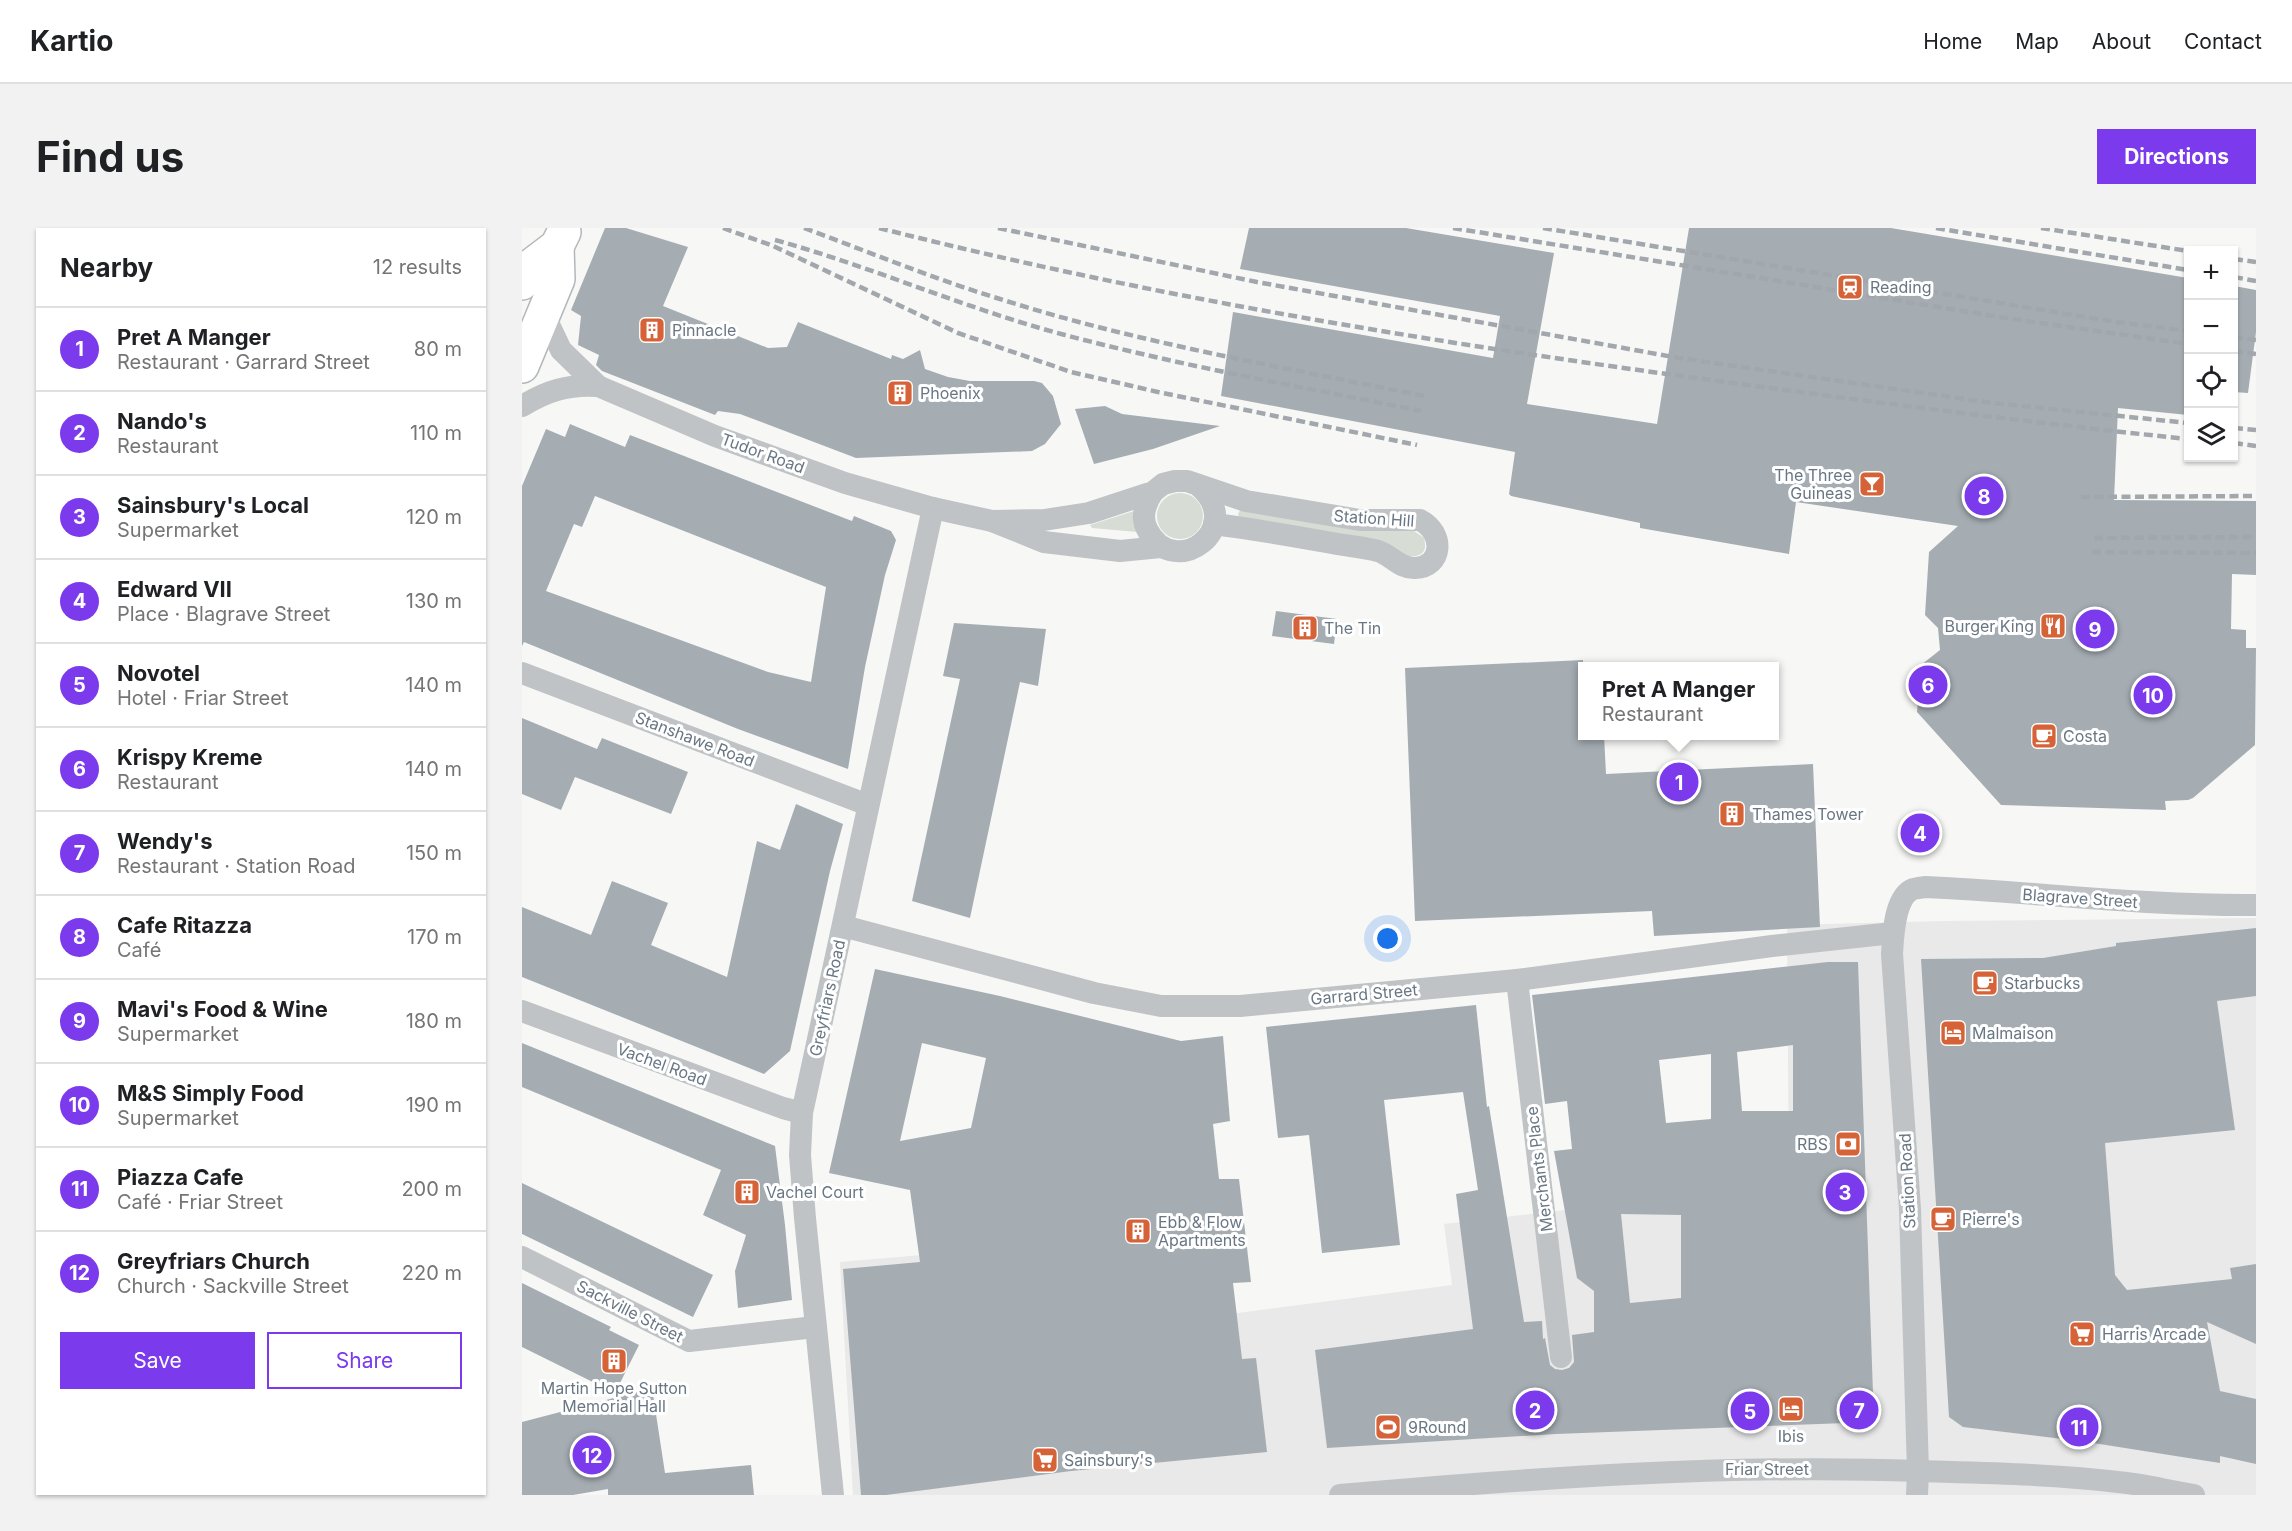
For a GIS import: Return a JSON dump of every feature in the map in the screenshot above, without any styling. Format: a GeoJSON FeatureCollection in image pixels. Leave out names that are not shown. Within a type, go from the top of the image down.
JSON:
{"type":"FeatureCollection","features":[{"type":"Feature","properties":{"kind":"main road"},"geometry":{"type":"LineString","coordinates":[[522,283],[528,268],[561,234]]}},
{"type":"Feature","properties":{"kind":"main road"},"geometry":{"type":"LineString","coordinates":[[522,366],[558,279],[561,234]]}},
{"type":"Feature","properties":{"kind":"street","name":"Tudor Road"},"geometry":{"type":"LineString","coordinates":[[544,314],[561,350],[597,386]]}},
{"type":"Feature","properties":{"kind":"street","name":"Tudor Road"},"geometry":{"type":"LineString","coordinates":[[522,406],[553,390],[582,385],[597,386],[715,436],[845,483],[933,508]]}},
{"type":"Feature","properties":{"kind":"street","name":"Station Hill"},"geometry":{"type":"LineString","coordinates":[[933,508],[992,521],[1044,542],[1120,551],[1161,547],[1179,551],[1196,548],[1206,540],[1214,524],[1380,551],[1407,568],[1416,568],[1426,565],[1433,559],[1438,541],[1435,532],[1420,520],[1360,520],[1246,501],[1187,481],[1163,484],[1153,492],[1089,513],[1044,520],[992,521]]}},
{"type":"Feature","properties":{"kind":"street"},"geometry":{"type":"LineString","coordinates":[[1199,486],[1208,494],[1214,505],[1214,524]]}},
{"type":"Feature","properties":{"kind":"street"},"geometry":{"type":"LineString","coordinates":[[1153,492],[1146,503],[1144,515],[1146,527],[1161,547]]}},
{"type":"Feature","properties":{"kind":"street","name":"Greyfriars Road"},"geometry":{"type":"LineString","coordinates":[[833,1495],[800,1155],[802,1113],[933,508]]}},
{"type":"Feature","properties":{"kind":"street","name":"Stanshawe Road"},"geometry":{"type":"LineString","coordinates":[[523,673],[868,805]]}},
{"type":"Feature","properties":{"kind":"street","name":"Blagrave Street"},"geometry":{"type":"LineString","coordinates":[[1906,894],[1925,887],[2094,900],[2256,905]]}},
{"type":"Feature","properties":{"kind":"street","name":"Station Road"},"geometry":{"type":"LineString","coordinates":[[1906,894],[1900,904],[1893,933],[1892,954],[1910,1209],[1917,1495]]}},
{"type":"Feature","properties":{"kind":"street","name":"Garrard Street"},"geometry":{"type":"LineString","coordinates":[[843,926],[1094,993],[1161,1006],[1240,1006],[1517,980],[1772,946],[1893,933]]}},
{"type":"Feature","properties":{"kind":"street","name":"Merchants Place"},"geometry":{"type":"LineString","coordinates":[[1517,980],[1561,1357]]}},
{"type":"Feature","properties":{"kind":"street","name":"Vachel Road"},"geometry":{"type":"LineString","coordinates":[[522,1011],[760,1100],[802,1113]]}},
{"type":"Feature","properties":{"kind":"street","name":"Sackville Street"},"geometry":{"type":"LineString","coordinates":[[522,1257],[689,1341],[815,1327]]}},
{"type":"Feature","properties":{"kind":"street","name":"Friar Street"},"geometry":{"type":"LineString","coordinates":[[1340,1495],[1497,1481],[1738,1468],[1867,1468],[2084,1478],[2121,1482],[2165,1493],[2194,1495]]}},
{"type":"Feature","properties":{"kind":"shaded area"},"geometry":{"type":"Polygon","coordinates":[[[1185,493],[1197,499],[1202,507],[1202,525],[1197,533],[1189,538],[1175,539],[1167,536],[1160,529],[1157,511],[1160,503],[1167,496],[1185,493]]]}},
{"type":"Feature","properties":{"kind":"shaded area"},"geometry":{"type":"Polygon","coordinates":[[[1240,510],[1414,531],[1424,538],[1425,549],[1419,555],[1407,556],[1385,546],[1364,541],[1239,518],[1240,510]]]}},
{"type":"Feature","properties":{"kind":"shaded area"},"geometry":{"type":"Polygon","coordinates":[[[1134,511],[1137,532],[1092,528],[1090,525],[1134,511]]]}},
{"type":"Feature","properties":{"kind":"shaded area"},"geometry":{"type":"Polygon","coordinates":[[[2256,918],[2256,1495],[853,1495],[840,1262],[1026,1246],[1039,1339],[1452,1285],[1444,1224],[1789,1184],[1787,925],[2256,918]]]}},
{"type":"Feature","properties":{"kind":"building"},"geometry":{"type":"Polygon","coordinates":[[[605,228],[626,228],[688,247],[663,306],[768,348],[787,347],[798,322],[891,359],[892,355],[903,359],[920,350],[925,369],[948,377],[970,381],[1042,383],[1053,396],[1061,424],[1045,444],[1032,451],[856,458],[740,414],[718,411],[715,415],[602,371],[596,365],[599,355],[578,345],[581,316],[571,310],[605,228]]]}},
{"type":"Feature","properties":{"kind":"building"},"geometry":{"type":"Polygon","coordinates":[[[1249,228],[1406,228],[1554,253],[1527,404],[1657,424],[1689,228],[1891,228],[2184,277],[2184,415],[2118,408],[2114,500],[2256,501],[2256,575],[2232,574],[2231,629],[2246,630],[2246,648],[2256,648],[2255,745],[2193,798],[2165,801],[2166,810],[2001,805],[1917,712],[1921,665],[1940,650],[1938,628],[1925,615],[1929,552],[1958,526],[1796,502],[1789,554],[1640,528],[1640,523],[1511,496],[1509,494],[1515,452],[1221,396],[1233,312],[1493,358],[1500,316],[1240,269],[1249,228]]]}},
{"type":"Feature","properties":{"kind":"building"},"geometry":{"type":"Polygon","coordinates":[[[2238,287],[2256,290],[2256,332],[2248,393],[2238,392],[2238,287]]]}},
{"type":"Feature","properties":{"kind":"building"},"geometry":{"type":"Polygon","coordinates":[[[1105,406],[1122,414],[1220,426],[1153,449],[1094,464],[1075,409],[1105,406]]]}},
{"type":"Feature","properties":{"kind":"building"},"geometry":{"type":"Polygon","coordinates":[[[570,424],[625,447],[630,435],[852,521],[854,516],[891,531],[896,540],[885,575],[865,667],[848,769],[738,729],[524,642],[522,646],[522,486],[546,429],[565,437],[570,424]],[[595,496],[582,527],[574,524],[546,591],[768,672],[811,682],[826,587],[595,496]]]}},
{"type":"Feature","properties":{"kind":"building","name":"The Tin"},"geometry":{"type":"Polygon","coordinates":[[[1276,611],[1337,619],[1334,644],[1272,636],[1276,611]]]}},
{"type":"Feature","properties":{"kind":"building"},"geometry":{"type":"Polygon","coordinates":[[[954,623],[1046,629],[1038,686],[1020,682],[970,918],[912,901],[960,679],[943,676],[954,623]]]}},
{"type":"Feature","properties":{"kind":"building"},"geometry":{"type":"Polygon","coordinates":[[[1583,660],[1583,662],[1578,662],[1578,740],[1604,740],[1606,774],[1813,764],[1820,927],[1654,936],[1652,911],[1415,921],[1405,668],[1583,660]]]}},
{"type":"Feature","properties":{"kind":"building"},"geometry":{"type":"Polygon","coordinates":[[[522,718],[597,749],[602,738],[688,772],[671,814],[575,777],[561,810],[522,794],[522,718]]]}},
{"type":"Feature","properties":{"kind":"building"},"geometry":{"type":"Polygon","coordinates":[[[796,804],[843,824],[830,871],[790,1051],[764,1074],[522,977],[522,907],[591,935],[612,881],[668,903],[651,945],[727,977],[757,841],[780,850],[796,804]]]}},
{"type":"Feature","properties":{"kind":"building"},"geometry":{"type":"Polygon","coordinates":[[[2256,928],[2256,996],[2217,1001],[2235,1130],[2105,1143],[2115,1275],[2127,1290],[2232,1279],[2230,1268],[2256,1264],[2256,1344],[2207,1322],[2220,1391],[2256,1399],[2256,1464],[2220,1456],[2220,1463],[2087,1442],[1963,1427],[1949,1417],[1921,959],[2043,958],[2116,946],[2116,943],[2256,928]]]}},
{"type":"Feature","properties":{"kind":"building"},"geometry":{"type":"Polygon","coordinates":[[[1828,962],[1858,962],[1874,1422],[1556,1434],[1327,1448],[1315,1350],[1473,1329],[1456,1194],[1478,1190],[1463,1092],[1384,1100],[1400,1245],[1322,1253],[1309,1135],[1278,1138],[1266,1027],[1476,1005],[1487,1107],[1489,1106],[1524,1322],[1542,1321],[1543,1339],[1545,1338],[1550,1365],[1562,1370],[1569,1368],[1574,1362],[1572,1335],[1594,1332],[1594,1291],[1577,1278],[1554,1151],[1572,1149],[1567,1101],[1545,1104],[1532,995],[1828,962]],[[1793,1045],[1737,1052],[1742,1111],[1793,1111],[1793,1045]],[[1711,1054],[1659,1060],[1666,1123],[1711,1119],[1711,1054]],[[1621,1214],[1630,1303],[1681,1298],[1681,1215],[1621,1214]]]}},
{"type":"Feature","properties":{"kind":"building"},"geometry":{"type":"Polygon","coordinates":[[[875,969],[1000,996],[1181,1041],[1223,1036],[1230,1121],[1213,1124],[1219,1179],[1239,1179],[1251,1282],[1233,1283],[1242,1359],[1256,1358],[1267,1452],[1071,1471],[886,1495],[861,1495],[843,1269],[920,1262],[910,1190],[829,1173],[875,969]],[[922,1043],[900,1141],[971,1128],[986,1058],[922,1043]]]}},
{"type":"Feature","properties":{"kind":"building"},"geometry":{"type":"Polygon","coordinates":[[[522,1043],[775,1146],[792,1300],[738,1308],[735,1271],[746,1235],[703,1215],[721,1170],[522,1087],[522,1043]]]}},
{"type":"Feature","properties":{"kind":"building"},"geometry":{"type":"Polygon","coordinates":[[[522,1183],[713,1275],[693,1317],[522,1234],[522,1183]]]}},
{"type":"Feature","properties":{"kind":"building"},"geometry":{"type":"Polygon","coordinates":[[[522,1283],[611,1327],[609,1330],[639,1345],[615,1393],[522,1347],[522,1283]]]}},
{"type":"Feature","properties":{"kind":"building"},"geometry":{"type":"Polygon","coordinates":[[[652,1388],[665,1473],[751,1465],[754,1495],[608,1495],[608,1489],[573,1495],[522,1495],[522,1422],[652,1388]]]}},
{"type":"Feature","properties":{"kind":"railway"},"geometry":{"type":"LineString","coordinates":[[723,228],[771,245],[958,333],[1071,372],[1417,445]]}},
{"type":"Feature","properties":{"kind":"railway"},"geometry":{"type":"LineString","coordinates":[[804,228],[951,283],[1052,315],[1211,353],[1424,396]]}},
{"type":"Feature","properties":{"kind":"railway"},"geometry":{"type":"LineString","coordinates":[[879,228],[1087,276],[1192,297],[1507,351],[1777,389],[2184,439]]}},
{"type":"Feature","properties":{"kind":"railway"},"geometry":{"type":"LineString","coordinates":[[998,228],[1257,282],[1679,358],[1993,403],[2184,423]]}},
{"type":"Feature","properties":{"kind":"railway"},"geometry":{"type":"LineString","coordinates":[[1453,228],[2012,319],[2184,343]]}},
{"type":"Feature","properties":{"kind":"railway"},"geometry":{"type":"LineString","coordinates":[[1543,228],[2116,322],[2184,330]]}},
{"type":"Feature","properties":{"kind":"railway"},"geometry":{"type":"LineString","coordinates":[[1936,228],[2184,269]]}},
{"type":"Feature","properties":{"kind":"railway"},"geometry":{"type":"LineString","coordinates":[[2041,228],[2184,250]]}},
{"type":"Feature","properties":{"kind":"railway"},"geometry":{"type":"LineString","coordinates":[[775,240],[1028,325],[1065,335],[1198,366],[1421,411]]}},
{"type":"Feature","properties":{"kind":"railway"},"geometry":{"type":"LineString","coordinates":[[2238,260],[2256,262]]}},
{"type":"Feature","properties":{"kind":"railway"},"geometry":{"type":"LineString","coordinates":[[2238,278],[2256,281]]}},
{"type":"Feature","properties":{"kind":"railway"},"geometry":{"type":"LineString","coordinates":[[2238,338],[2256,340]]}},
{"type":"Feature","properties":{"kind":"railway"},"geometry":{"type":"LineString","coordinates":[[2238,352],[2256,354]]}},
{"type":"Feature","properties":{"kind":"railway"},"geometry":{"type":"LineString","coordinates":[[2238,428],[2256,430]]}},
{"type":"Feature","properties":{"kind":"railway"},"geometry":{"type":"LineString","coordinates":[[2238,444],[2256,446]]}},
{"type":"Feature","properties":{"kind":"railway"},"geometry":{"type":"LineString","coordinates":[[2081,497],[2256,496]]}},
{"type":"Feature","properties":{"kind":"railway"},"geometry":{"type":"LineString","coordinates":[[2094,538],[2256,537]]}},
{"type":"Feature","properties":{"kind":"railway"},"geometry":{"type":"LineString","coordinates":[[2092,552],[2256,553]]}},
{"type":"Feature","properties":{"kind":"place","name":"Reading"},"geometry":{"type":"Point","coordinates":[1850,287]}},
{"type":"Feature","properties":{"kind":"place","name":"Pinnacle"},"geometry":{"type":"Point","coordinates":[652,330]}},
{"type":"Feature","properties":{"kind":"place","name":"Phoenix"},"geometry":{"type":"Point","coordinates":[900,393]}},
{"type":"Feature","properties":{"kind":"place","name":"The Three Guineas"},"geometry":{"type":"Point","coordinates":[1872,484]}},
{"type":"Feature","properties":{"kind":"place","name":"Cafe Ritazza"},"geometry":{"type":"Point","coordinates":[1984,496]}},
{"type":"Feature","properties":{"kind":"place","name":"Burger King"},"geometry":{"type":"Point","coordinates":[2053,626]}},
{"type":"Feature","properties":{"kind":"place","name":"The Tin"},"geometry":{"type":"Point","coordinates":[1305,628]}},
{"type":"Feature","properties":{"kind":"place","name":"Mavi's Food & Wine"},"geometry":{"type":"Point","coordinates":[2095,629]}},
{"type":"Feature","properties":{"kind":"place","name":"Krispy Kreme"},"geometry":{"type":"Point","coordinates":[1928,685]}},
{"type":"Feature","properties":{"kind":"place","name":"M&S Simply Food"},"geometry":{"type":"Point","coordinates":[2153,695]}},
{"type":"Feature","properties":{"kind":"place","name":"Costa"},"geometry":{"type":"Point","coordinates":[2044,736]}},
{"type":"Feature","properties":{"kind":"place","name":"Pret A Manger"},"geometry":{"type":"Point","coordinates":[1679,782]}},
{"type":"Feature","properties":{"kind":"place","name":"Thames Tower"},"geometry":{"type":"Point","coordinates":[1732,814]}},
{"type":"Feature","properties":{"kind":"place","name":"Edward VII"},"geometry":{"type":"Point","coordinates":[1920,833]}},
{"type":"Feature","properties":{"kind":"place","name":"Starbucks"},"geometry":{"type":"Point","coordinates":[1985,983]}},
{"type":"Feature","properties":{"kind":"place","name":"Malmaison"},"geometry":{"type":"Point","coordinates":[1953,1033]}},
{"type":"Feature","properties":{"kind":"place","name":"RBS"},"geometry":{"type":"Point","coordinates":[1848,1144]}},
{"type":"Feature","properties":{"kind":"place","name":"Vachel Court"},"geometry":{"type":"Point","coordinates":[747,1192]}},
{"type":"Feature","properties":{"kind":"place","name":"Sainsbury's Local"},"geometry":{"type":"Point","coordinates":[1845,1192]}},
{"type":"Feature","properties":{"kind":"place","name":"Pierre's"},"geometry":{"type":"Point","coordinates":[1943,1219]}},
{"type":"Feature","properties":{"kind":"place","name":"Ebb & Flow Apartments"},"geometry":{"type":"Point","coordinates":[1138,1231]}},
{"type":"Feature","properties":{"kind":"place","name":"Harris Arcade"},"geometry":{"type":"Point","coordinates":[2082,1334]}},
{"type":"Feature","properties":{"kind":"place","name":"Martin Hope Sutton Memorial Hall"},"geometry":{"type":"Point","coordinates":[614,1361]}},
{"type":"Feature","properties":{"kind":"place","name":"Ibis"},"geometry":{"type":"Point","coordinates":[1791,1409]}},
{"type":"Feature","properties":{"kind":"place","name":"Nando's"},"geometry":{"type":"Point","coordinates":[1535,1410]}},
{"type":"Feature","properties":{"kind":"place","name":"Wendy's"},"geometry":{"type":"Point","coordinates":[1859,1410]}},
{"type":"Feature","properties":{"kind":"place","name":"Novotel"},"geometry":{"type":"Point","coordinates":[1750,1411]}},
{"type":"Feature","properties":{"kind":"place","name":"9Round"},"geometry":{"type":"Point","coordinates":[1388,1427]}},
{"type":"Feature","properties":{"kind":"place","name":"Piazza Cafe"},"geometry":{"type":"Point","coordinates":[2079,1427]}},
{"type":"Feature","properties":{"kind":"place","name":"Greyfriars Church"},"geometry":{"type":"Point","coordinates":[592,1455]}},
{"type":"Feature","properties":{"kind":"place","name":"Sainsbury's"},"geometry":{"type":"Point","coordinates":[1045,1460]}}]}
